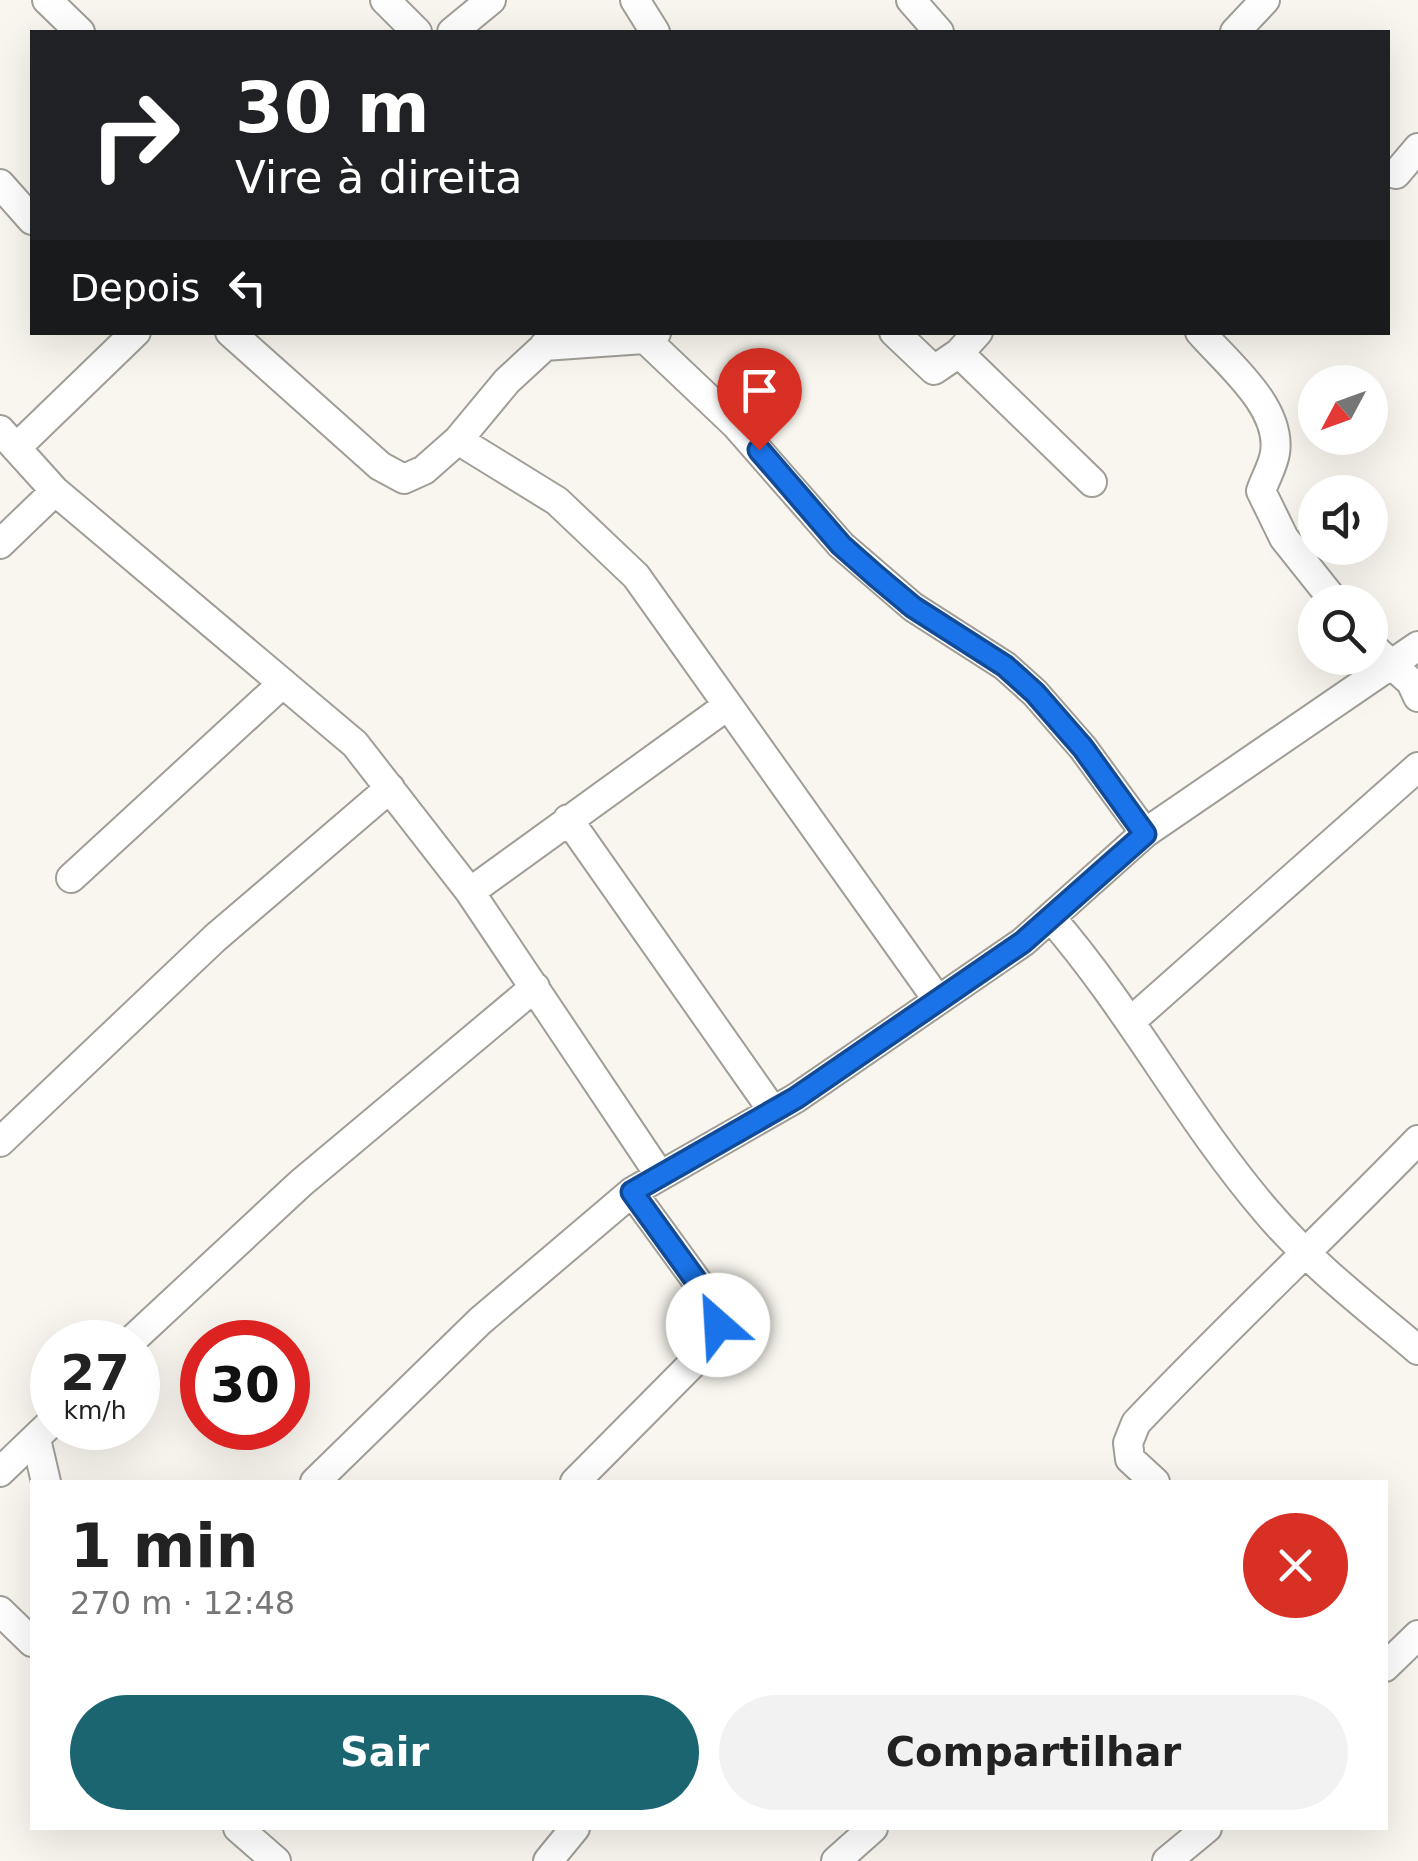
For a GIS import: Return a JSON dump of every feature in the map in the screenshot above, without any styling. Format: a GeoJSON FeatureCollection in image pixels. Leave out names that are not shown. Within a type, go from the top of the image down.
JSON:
{"type":"FeatureCollection","features":[{"type":"Feature","properties":{"kind":"street"},"geometry":{"type":"LineString","coordinates":[[48,0],[78,30]]}},
{"type":"Feature","properties":{"kind":"street"},"geometry":{"type":"LineString","coordinates":[[385,0],[415,30]]}},
{"type":"Feature","properties":{"kind":"street"},"geometry":{"type":"LineString","coordinates":[[454,30],[491,0]]}},
{"type":"Feature","properties":{"kind":"street"},"geometry":{"type":"LineString","coordinates":[[634,0],[654,30]]}},
{"type":"Feature","properties":{"kind":"street"},"geometry":{"type":"LineString","coordinates":[[910,0],[937,30]]}},
{"type":"Feature","properties":{"kind":"street"},"geometry":{"type":"LineString","coordinates":[[1237,30],[1264,0]]}},
{"type":"Feature","properties":{"kind":"street"},"geometry":{"type":"LineString","coordinates":[[1400,177],[1418,148]]}},
{"type":"Feature","properties":{"kind":"street"},"geometry":{"type":"LineString","coordinates":[[0,184],[30,218]]}},
{"type":"Feature","properties":{"kind":"street"},"geometry":{"type":"LineString","coordinates":[[132,335],[8,439],[55,491],[355,744],[470,892],[659,1174]]}},
{"type":"Feature","properties":{"kind":"street"},"geometry":{"type":"LineString","coordinates":[[233,335],[380,466],[404,479],[424,470],[458,440],[507,381],[552,340],[646,335],[736,425],[841,545],[913,607],[1005,666],[1035,693],[1083,748],[1145,834]]}},
{"type":"Feature","properties":{"kind":"street"},"geometry":{"type":"LineString","coordinates":[[897,335],[934,370],[968,342],[1092,482]]}},
{"type":"Feature","properties":{"kind":"street"},"geometry":{"type":"LineString","coordinates":[[1203,335],[1268,412],[1276,433],[1275,456],[1261,491],[1284,538],[1321,585]]}},
{"type":"Feature","properties":{"kind":"street"},"geometry":{"type":"LineString","coordinates":[[458,440],[583,522],[636,576],[937,999]]}},
{"type":"Feature","properties":{"kind":"street"},"geometry":{"type":"LineString","coordinates":[[0,544],[55,491]]}},
{"type":"Feature","properties":{"kind":"street"},"geometry":{"type":"LineString","coordinates":[[317,1480],[480,1320],[632,1192],[773,1111],[937,999],[1051,918],[1145,834],[1418,646]]}},
{"type":"Feature","properties":{"kind":"street"},"geometry":{"type":"LineString","coordinates":[[1390,666],[1410,682],[1418,697]]}},
{"type":"Feature","properties":{"kind":"street"},"geometry":{"type":"LineString","coordinates":[[70,878],[283,684]]}},
{"type":"Feature","properties":{"kind":"street"},"geometry":{"type":"LineString","coordinates":[[470,892],[727,706]]}},
{"type":"Feature","properties":{"kind":"street"},"geometry":{"type":"LineString","coordinates":[[1130,1022],[1418,767]]}},
{"type":"Feature","properties":{"kind":"street"},"geometry":{"type":"LineString","coordinates":[[0,1142],[215,938],[390,788]]}},
{"type":"Feature","properties":{"kind":"street"},"geometry":{"type":"LineString","coordinates":[[568,818],[773,1111]]}},
{"type":"Feature","properties":{"kind":"street"},"geometry":{"type":"LineString","coordinates":[[1051,918],[1088,961],[1204,1133],[1307,1256],[1418,1350]]}},
{"type":"Feature","properties":{"kind":"street"},"geometry":{"type":"LineString","coordinates":[[154,1320],[301,1183],[535,987]]}},
{"type":"Feature","properties":{"kind":"street"},"geometry":{"type":"LineString","coordinates":[[1153,1480],[1130,1459],[1128,1443],[1136,1423],[1237,1316],[1307,1256],[1418,1140]]}},
{"type":"Feature","properties":{"kind":"street"},"geometry":{"type":"LineString","coordinates":[[577,1480],[702,1354],[718,1325],[710,1300],[632,1192]]}},
{"type":"Feature","properties":{"kind":"street"},"geometry":{"type":"LineString","coordinates":[[0,1472],[30,1444]]}},
{"type":"Feature","properties":{"kind":"street"},"geometry":{"type":"LineString","coordinates":[[45,1450],[46,1480]]}},
{"type":"Feature","properties":{"kind":"street"},"geometry":{"type":"LineString","coordinates":[[0,1611],[30,1640]]}},
{"type":"Feature","properties":{"kind":"street"},"geometry":{"type":"LineString","coordinates":[[1388,1664],[1418,1636]]}},
{"type":"Feature","properties":{"kind":"street"},"geometry":{"type":"LineString","coordinates":[[240,1830],[270,1855],[281,1830]]}},
{"type":"Feature","properties":{"kind":"street"},"geometry":{"type":"LineString","coordinates":[[548,1861],[573,1830]]}},
{"type":"Feature","properties":{"kind":"street"},"geometry":{"type":"LineString","coordinates":[[836,1861],[871,1830]]}},
{"type":"Feature","properties":{"kind":"street"},"geometry":{"type":"LineString","coordinates":[[1167,1861],[1204,1830]]}},
{"type":"Feature","properties":{"kind":"route"},"geometry":{"type":"LineString","coordinates":[[718,1325],[710,1300],[632,1192],[694,1153],[796,1098],[1023,942],[1145,834],[1083,748],[1035,693],[1005,666],[913,607],[876,576],[841,545],[759,450]]}}]}
